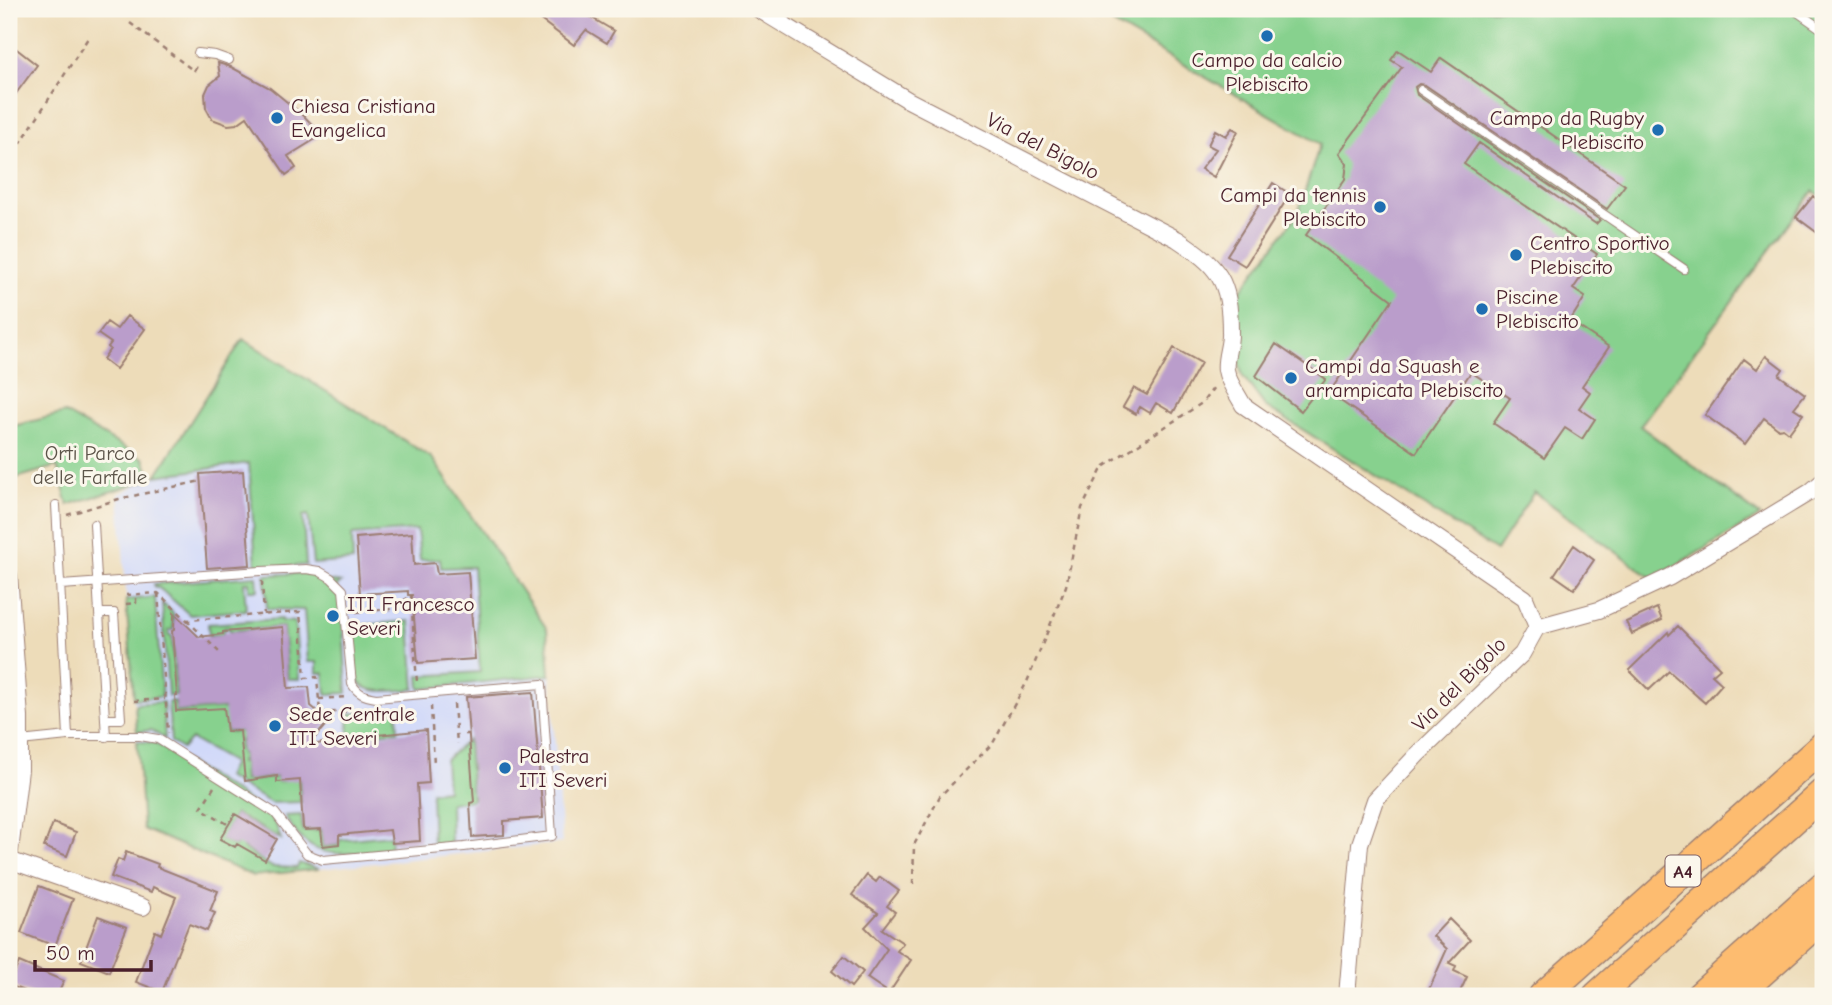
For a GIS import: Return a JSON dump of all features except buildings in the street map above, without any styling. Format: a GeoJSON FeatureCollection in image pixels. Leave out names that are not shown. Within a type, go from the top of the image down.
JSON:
{"type":"FeatureCollection","features":[{"type":"Feature","properties":{"kind":"highway","name":"A4"},"geometry":{"type":"LineString","coordinates":[[1543,996],[1823,746]]}},
{"type":"Feature","properties":{"kind":"highway","name":"A4"},"geometry":{"type":"LineString","coordinates":[[1597,996],[1823,793]]}},
{"type":"Feature","properties":{"kind":"highway"},"geometry":{"type":"LineString","coordinates":[[1700,996],[1823,886]]}},
{"type":"Feature","properties":{"kind":"highway"},"geometry":{"type":"LineString","coordinates":[[1734,996],[1823,917]]}},
{"type":"Feature","properties":{"kind":"street","name":"Via del Bigolo"},"geometry":{"type":"LineString","coordinates":[[758,9],[908,100],[1177,239],[1206,259],[1221,277],[1227,300],[1231,334],[1226,370]]}},
{"type":"Feature","properties":{"kind":"street"},"geometry":{"type":"LineString","coordinates":[[1226,370],[1243,405],[1525,598],[1537,627],[1599,610],[1671,577],[1823,481]]}},
{"type":"Feature","properties":{"kind":"street"},"geometry":{"type":"LineString","coordinates":[[9,575],[14,717],[20,741],[20,770],[9,860],[143,907]]}},
{"type":"Feature","properties":{"kind":"street","name":"Via del Bigolo"},"geometry":{"type":"LineString","coordinates":[[1347,996],[1360,844],[1375,800],[1417,755],[1522,654],[1537,627]]}},
{"type":"Feature","properties":{"kind":"lane"},"geometry":{"type":"LineString","coordinates":[[1793,9],[1823,30]]}},
{"type":"Feature","properties":{"kind":"lane"},"geometry":{"type":"LineString","coordinates":[[200,56],[215,55],[229,60]]}},
{"type":"Feature","properties":{"kind":"lane"},"geometry":{"type":"LineString","coordinates":[[1420,90],[1684,269]]}},
{"type":"Feature","properties":{"kind":"lane"},"geometry":{"type":"LineString","coordinates":[[57,505],[68,736]]}},
{"type":"Feature","properties":{"kind":"lane"},"geometry":{"type":"LineString","coordinates":[[94,524],[106,737]]}},
{"type":"Feature","properties":{"kind":"lane"},"geometry":{"type":"LineString","coordinates":[[20,741],[68,736],[140,736],[158,739],[275,813],[307,854],[323,860],[552,836],[542,684],[376,698],[364,696],[356,691],[352,684],[343,590],[331,578],[306,569],[61,585]]}},
{"type":"Feature","properties":{"kind":"lane"},"geometry":{"type":"LineString","coordinates":[[99,613],[114,613],[121,719],[105,719]]}},
{"type":"Feature","properties":{"kind":"path"},"geometry":{"type":"LineString","coordinates":[[130,23],[194,71],[200,56]]}},
{"type":"Feature","properties":{"kind":"path"},"geometry":{"type":"LineString","coordinates":[[9,161],[88,38]]}},
{"type":"Feature","properties":{"kind":"path"},"geometry":{"type":"LineString","coordinates":[[913,884],[914,845],[940,796],[993,743],[1027,682],[1066,586],[1082,508],[1103,467],[1202,402],[1226,370]]}},
{"type":"Feature","properties":{"kind":"path"},"geometry":{"type":"LineString","coordinates":[[57,519],[119,499],[201,481]]}},
{"type":"Feature","properties":{"kind":"path"},"geometry":{"type":"LineString","coordinates":[[261,571],[264,615]]}},
{"type":"Feature","properties":{"kind":"path"},"geometry":{"type":"LineString","coordinates":[[158,593],[167,745]]}},
{"type":"Feature","properties":{"kind":"path"},"geometry":{"type":"LineString","coordinates":[[125,595],[158,593],[220,653]]}},
{"type":"Feature","properties":{"kind":"path"},"geometry":{"type":"LineString","coordinates":[[126,604],[136,603],[136,594]]}},
{"type":"Feature","properties":{"kind":"path"},"geometry":{"type":"LineString","coordinates":[[346,613],[391,609],[411,596],[417,694]]}},
{"type":"Feature","properties":{"kind":"path"},"geometry":{"type":"LineString","coordinates":[[187,620],[300,612],[305,678],[317,677],[320,713]]}},
{"type":"Feature","properties":{"kind":"path"},"geometry":{"type":"LineString","coordinates":[[454,690],[457,744]]}},
{"type":"Feature","properties":{"kind":"path"},"geometry":{"type":"LineString","coordinates":[[318,699],[364,696]]}},
{"type":"Feature","properties":{"kind":"path"},"geometry":{"type":"LineString","coordinates":[[134,701],[165,699]]}},
{"type":"Feature","properties":{"kind":"path"},"geometry":{"type":"LineString","coordinates":[[431,706],[434,765]]}},
{"type":"Feature","properties":{"kind":"path"},"geometry":{"type":"LineString","coordinates":[[219,778],[201,808],[229,825]]}},
{"type":"Feature","properties":{"kind":"shaded area","name":"ITI Francesco Severi"},"geometry":{"type":"Polygon","coordinates":[[[243,339],[432,458],[547,629],[562,843],[253,876],[143,829],[119,494],[156,475],[243,339]]]}},
{"type":"Feature","properties":{"kind":"green space","name":"Centro Sportivo Plebiscito"},"geometry":{"type":"Polygon","coordinates":[[[1088,9],[1823,9],[1823,197],[1813,191],[1640,426],[1760,516],[1653,579],[1534,492],[1496,551],[1265,406],[1242,375],[1233,333],[1236,297],[1298,213],[1320,144],[1088,9]]]}},
{"type":"Feature","properties":{"kind":"green space"},"geometry":{"type":"Polygon","coordinates":[[[243,339],[432,458],[547,629],[550,675],[420,689],[419,676],[480,672],[473,567],[441,568],[440,559],[420,560],[417,530],[352,535],[353,561],[313,564],[308,515],[303,516],[306,565],[264,568],[256,566],[249,463],[156,476],[243,339]]]}},
{"type":"Feature","properties":{"kind":"green space","name":"Orti Parco delle Farfalle"},"geometry":{"type":"Polygon","coordinates":[[[65,413],[144,459],[151,479],[68,505],[57,466],[13,479],[9,460],[9,427],[65,413]]]}},
{"type":"Feature","properties":{"kind":"green space"},"geometry":{"type":"Polygon","coordinates":[[[306,573],[341,583],[335,588],[342,607],[347,693],[326,694],[324,673],[317,673],[317,662],[308,662],[304,610],[267,609],[265,575],[306,573]]]}},
{"type":"Feature","properties":{"kind":"green space"},"geometry":{"type":"Polygon","coordinates":[[[257,576],[258,590],[249,590],[249,582],[244,582],[246,610],[190,615],[159,588],[155,588],[154,584],[257,576]]]}},
{"type":"Feature","properties":{"kind":"green space"},"geometry":{"type":"Polygon","coordinates":[[[155,597],[162,697],[134,699],[126,600],[155,597]]]}},
{"type":"Feature","properties":{"kind":"green space"},"geometry":{"type":"Polygon","coordinates":[[[162,603],[173,613],[173,630],[169,630],[169,636],[172,636],[176,695],[168,696],[162,603]]]}},
{"type":"Feature","properties":{"kind":"green space"},"geometry":{"type":"Polygon","coordinates":[[[281,619],[295,622],[299,679],[288,679],[283,627],[230,631],[225,628],[223,634],[209,635],[208,624],[281,619]]]}},
{"type":"Feature","properties":{"kind":"green space"},"geometry":{"type":"Polygon","coordinates":[[[410,621],[415,689],[379,691],[363,686],[355,671],[353,626],[410,621]]]}},
{"type":"Feature","properties":{"kind":"green space"},"geometry":{"type":"Polygon","coordinates":[[[175,701],[176,712],[228,708],[227,732],[242,731],[240,748],[245,759],[241,759],[240,763],[243,763],[244,781],[277,777],[278,782],[299,777],[301,802],[271,803],[226,777],[233,763],[191,739],[182,749],[171,742],[168,702],[175,701]]]}},
{"type":"Feature","properties":{"kind":"green space"},"geometry":{"type":"Polygon","coordinates":[[[163,702],[165,739],[151,730],[137,732],[135,704],[163,702]]]}},
{"type":"Feature","properties":{"kind":"green space"},"geometry":{"type":"Polygon","coordinates":[[[397,710],[398,731],[349,735],[348,714],[397,710]]]}},
{"type":"Feature","properties":{"kind":"green space"},"geometry":{"type":"Polygon","coordinates":[[[468,740],[472,800],[450,803],[451,842],[446,846],[433,846],[431,792],[447,790],[445,760],[468,740]]]}},
{"type":"Feature","properties":{"kind":"green space"},"geometry":{"type":"Polygon","coordinates":[[[137,741],[155,743],[264,810],[276,825],[281,839],[235,814],[221,839],[235,847],[242,835],[243,848],[272,867],[297,868],[299,863],[319,869],[253,876],[143,829],[137,741]]]}},
{"type":"Feature","properties":{"kind":"green space"},"geometry":{"type":"Polygon","coordinates":[[[301,815],[303,831],[321,830],[323,847],[339,845],[339,840],[390,835],[391,849],[343,854],[318,849],[306,843],[295,832],[285,816],[301,815]]]}},
{"type":"Feature","properties":{"kind":"place","name":"Campo da calcio Plebiscito"},"geometry":{"type":"Point","coordinates":[1267,36]}},
{"type":"Feature","properties":{"kind":"place","name":"Chiesa Cristiana Evangelica"},"geometry":{"type":"Point","coordinates":[277,118]}},
{"type":"Feature","properties":{"kind":"place","name":"Campo da Rugby Plebiscito"},"geometry":{"type":"Point","coordinates":[1658,130]}},
{"type":"Feature","properties":{"kind":"place","name":"Campi da tennis Plebiscito"},"geometry":{"type":"Point","coordinates":[1380,207]}},
{"type":"Feature","properties":{"kind":"place","name":"Centro Sportivo Plebiscito"},"geometry":{"type":"Point","coordinates":[1516,255]}},
{"type":"Feature","properties":{"kind":"place","name":"Piscine Plebiscito"},"geometry":{"type":"Point","coordinates":[1482,309]}},
{"type":"Feature","properties":{"kind":"place","name":"Campi da Squash e arrampicata Plebiscito"},"geometry":{"type":"Point","coordinates":[1291,378]}},
{"type":"Feature","properties":{"kind":"place","name":"ITI Francesco Severi"},"geometry":{"type":"Point","coordinates":[333,616]}},
{"type":"Feature","properties":{"kind":"place","name":"Sede Centrale ITI Severi"},"geometry":{"type":"Point","coordinates":[275,726]}},
{"type":"Feature","properties":{"kind":"place","name":"Palestra ITI Severi"},"geometry":{"type":"Point","coordinates":[505,768]}}]}
